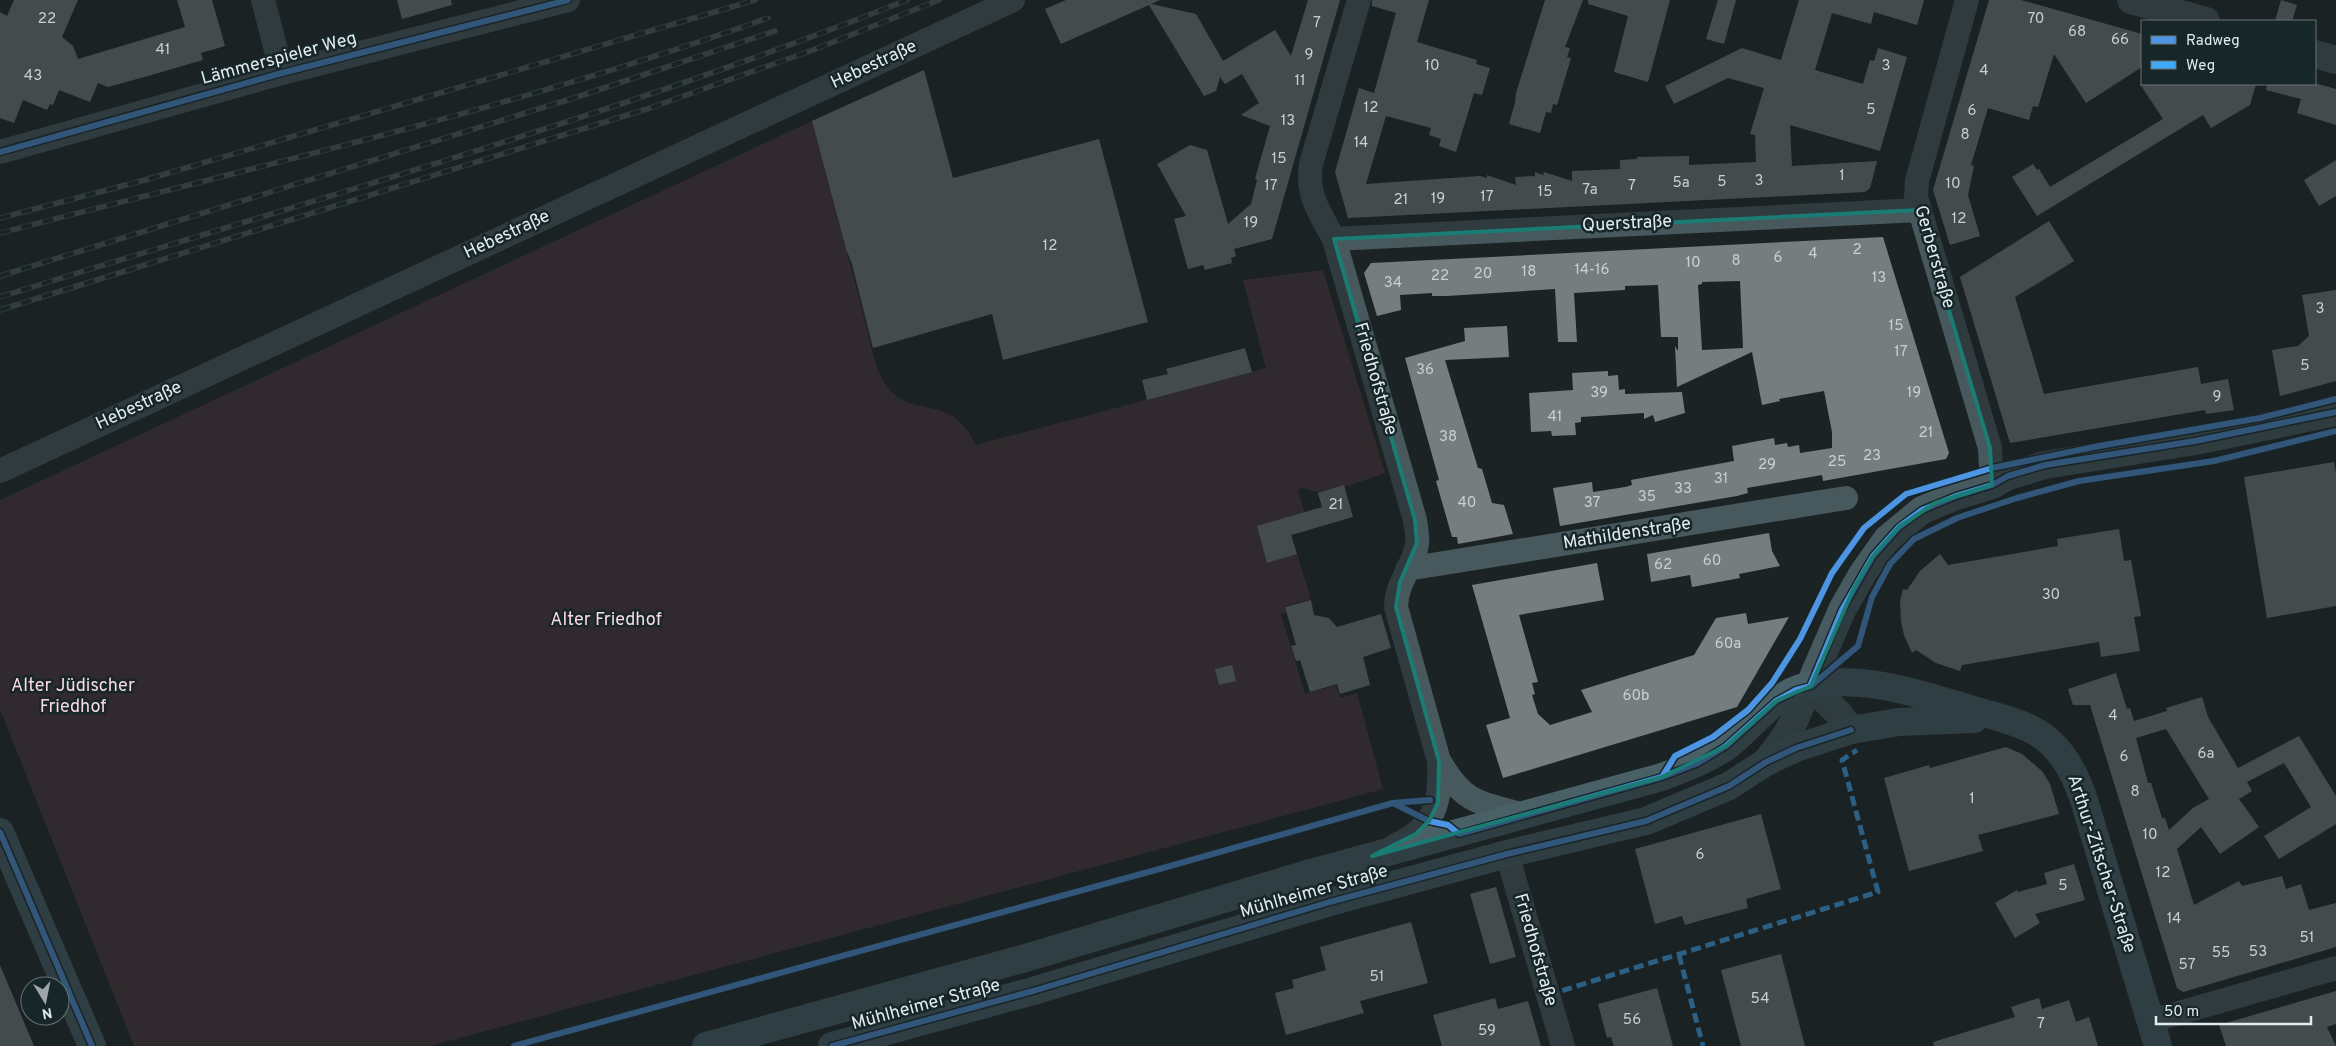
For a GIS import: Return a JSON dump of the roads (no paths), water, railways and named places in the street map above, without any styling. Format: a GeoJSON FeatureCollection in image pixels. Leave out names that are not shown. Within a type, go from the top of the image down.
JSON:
{"type":"FeatureCollection","features":[{"type":"Feature","properties":{"kind":"main road"},"geometry":{"type":"LineString","coordinates":[[1766,762],[1785,737],[1811,686],[1854,588],[1873,556],[1887,539],[1922,510],[1956,496],[1992,485],[2008,476],[2045,465],[2196,441],[2336,412]]}},
{"type":"Feature","properties":{"kind":"main road"},"geometry":{"type":"LineString","coordinates":[[1992,485],[2025,485],[2243,449],[2336,425]]}},
{"type":"Feature","properties":{"kind":"main road","name":"Arthur-Zitscher-Straße"},"geometry":{"type":"LineString","coordinates":[[1811,686],[1855,683],[1883,686],[2000,718],[2038,733],[2063,755],[2074,772],[2154,1034]]}},
{"type":"Feature","properties":{"kind":"main road"},"geometry":{"type":"LineString","coordinates":[[1811,686],[1839,714],[1851,730]]}},
{"type":"Feature","properties":{"kind":"main road","name":"Mühlheimer Straße"},"geometry":{"type":"LineString","coordinates":[[706,1046],[1022,959],[1173,912],[1372,856],[1662,777],[1698,763],[1726,746],[1776,701],[1796,690],[1811,686]]}},
{"type":"Feature","properties":{"kind":"main road","name":"Arthur-Zitscher-Straße"},"geometry":{"type":"LineString","coordinates":[[1796,748],[1851,730],[1937,719],[2000,718]]}},
{"type":"Feature","properties":{"kind":"main road","name":"Mühlheimer Straße"},"geometry":{"type":"LineString","coordinates":[[832,1046],[1033,991],[1330,902],[1507,854],[1646,821],[1729,786],[1766,762],[1796,748]]}},
{"type":"Feature","properties":{"kind":"main road"},"geometry":{"type":"LineString","coordinates":[[0,832],[8,875],[92,1046]]}},
{"type":"Feature","properties":{"kind":"street"},"geometry":{"type":"LineString","coordinates":[[263,0],[282,73]]}},
{"type":"Feature","properties":{"kind":"street","name":"Lämmerspieler Weg"},"geometry":{"type":"LineString","coordinates":[[0,152],[282,73],[568,0]]}},
{"type":"Feature","properties":{"kind":"street","name":"Hebestraße"},"geometry":{"type":"LineString","coordinates":[[0,471],[1013,0]]}},
{"type":"Feature","properties":{"kind":"street","name":"Friedhofstraße"},"geometry":{"type":"LineString","coordinates":[[1359,0],[1309,176],[1313,198],[1334,239],[1415,520],[1417,543],[1397,593],[1396,607],[1439,761],[1451,781],[1466,796],[1488,806],[1525,815]]}},
{"type":"Feature","properties":{"kind":"street","name":"Gerberstraße"},"geometry":{"type":"LineString","coordinates":[[1967,0],[1917,181],[1919,210],[1990,448],[1992,485]]}},
{"type":"Feature","properties":{"kind":"street"},"geometry":{"type":"LineString","coordinates":[[2131,0],[2202,20]]}},
{"type":"Feature","properties":{"kind":"street"},"geometry":{"type":"LineString","coordinates":[[2316,54],[2336,60]]}},
{"type":"Feature","properties":{"kind":"street","name":"Querstraße"},"geometry":{"type":"LineString","coordinates":[[1334,239],[1919,210]]}},
{"type":"Feature","properties":{"kind":"street","name":"Mathildenstraße"},"geometry":{"type":"LineString","coordinates":[[1407,569],[1846,498]]}},
{"type":"Feature","properties":{"kind":"street","name":"Friedhofstraße"},"geometry":{"type":"LineString","coordinates":[[1372,856],[1416,834],[1429,820],[1438,803],[1439,761]]}},
{"type":"Feature","properties":{"kind":"street","name":"Friedhofstraße"},"geometry":{"type":"LineString","coordinates":[[1507,854],[1563,1046]]}},
{"type":"Feature","properties":{"kind":"street"},"geometry":{"type":"LineString","coordinates":[[2154,1034],[2336,968]]}},
{"type":"Feature","properties":{"kind":"railway"},"geometry":{"type":"LineString","coordinates":[[0,218],[145,180],[755,0]]}},
{"type":"Feature","properties":{"kind":"railway"},"geometry":{"type":"LineString","coordinates":[[0,297],[570,121],[796,43],[907,0]]}},
{"type":"Feature","properties":{"kind":"railway"},"geometry":{"type":"LineString","coordinates":[[0,310],[650,108],[813,50],[939,0]]}},
{"type":"Feature","properties":{"kind":"railway"},"geometry":{"type":"LineString","coordinates":[[0,233],[483,108],[674,50],[768,18]]}},
{"type":"Feature","properties":{"kind":"railway"},"geometry":{"type":"LineString","coordinates":[[0,276],[577,97],[775,31]]}},
{"type":"Feature","properties":{"kind":"park label","name":"Alter Friedhof"},"geometry":{"type":"Point","coordinates":[606,620]}},
{"type":"Feature","properties":{"kind":"park label","name":"Alter Jüdischer Friedhof"},"geometry":{"type":"Point","coordinates":[73,696]}}]}
